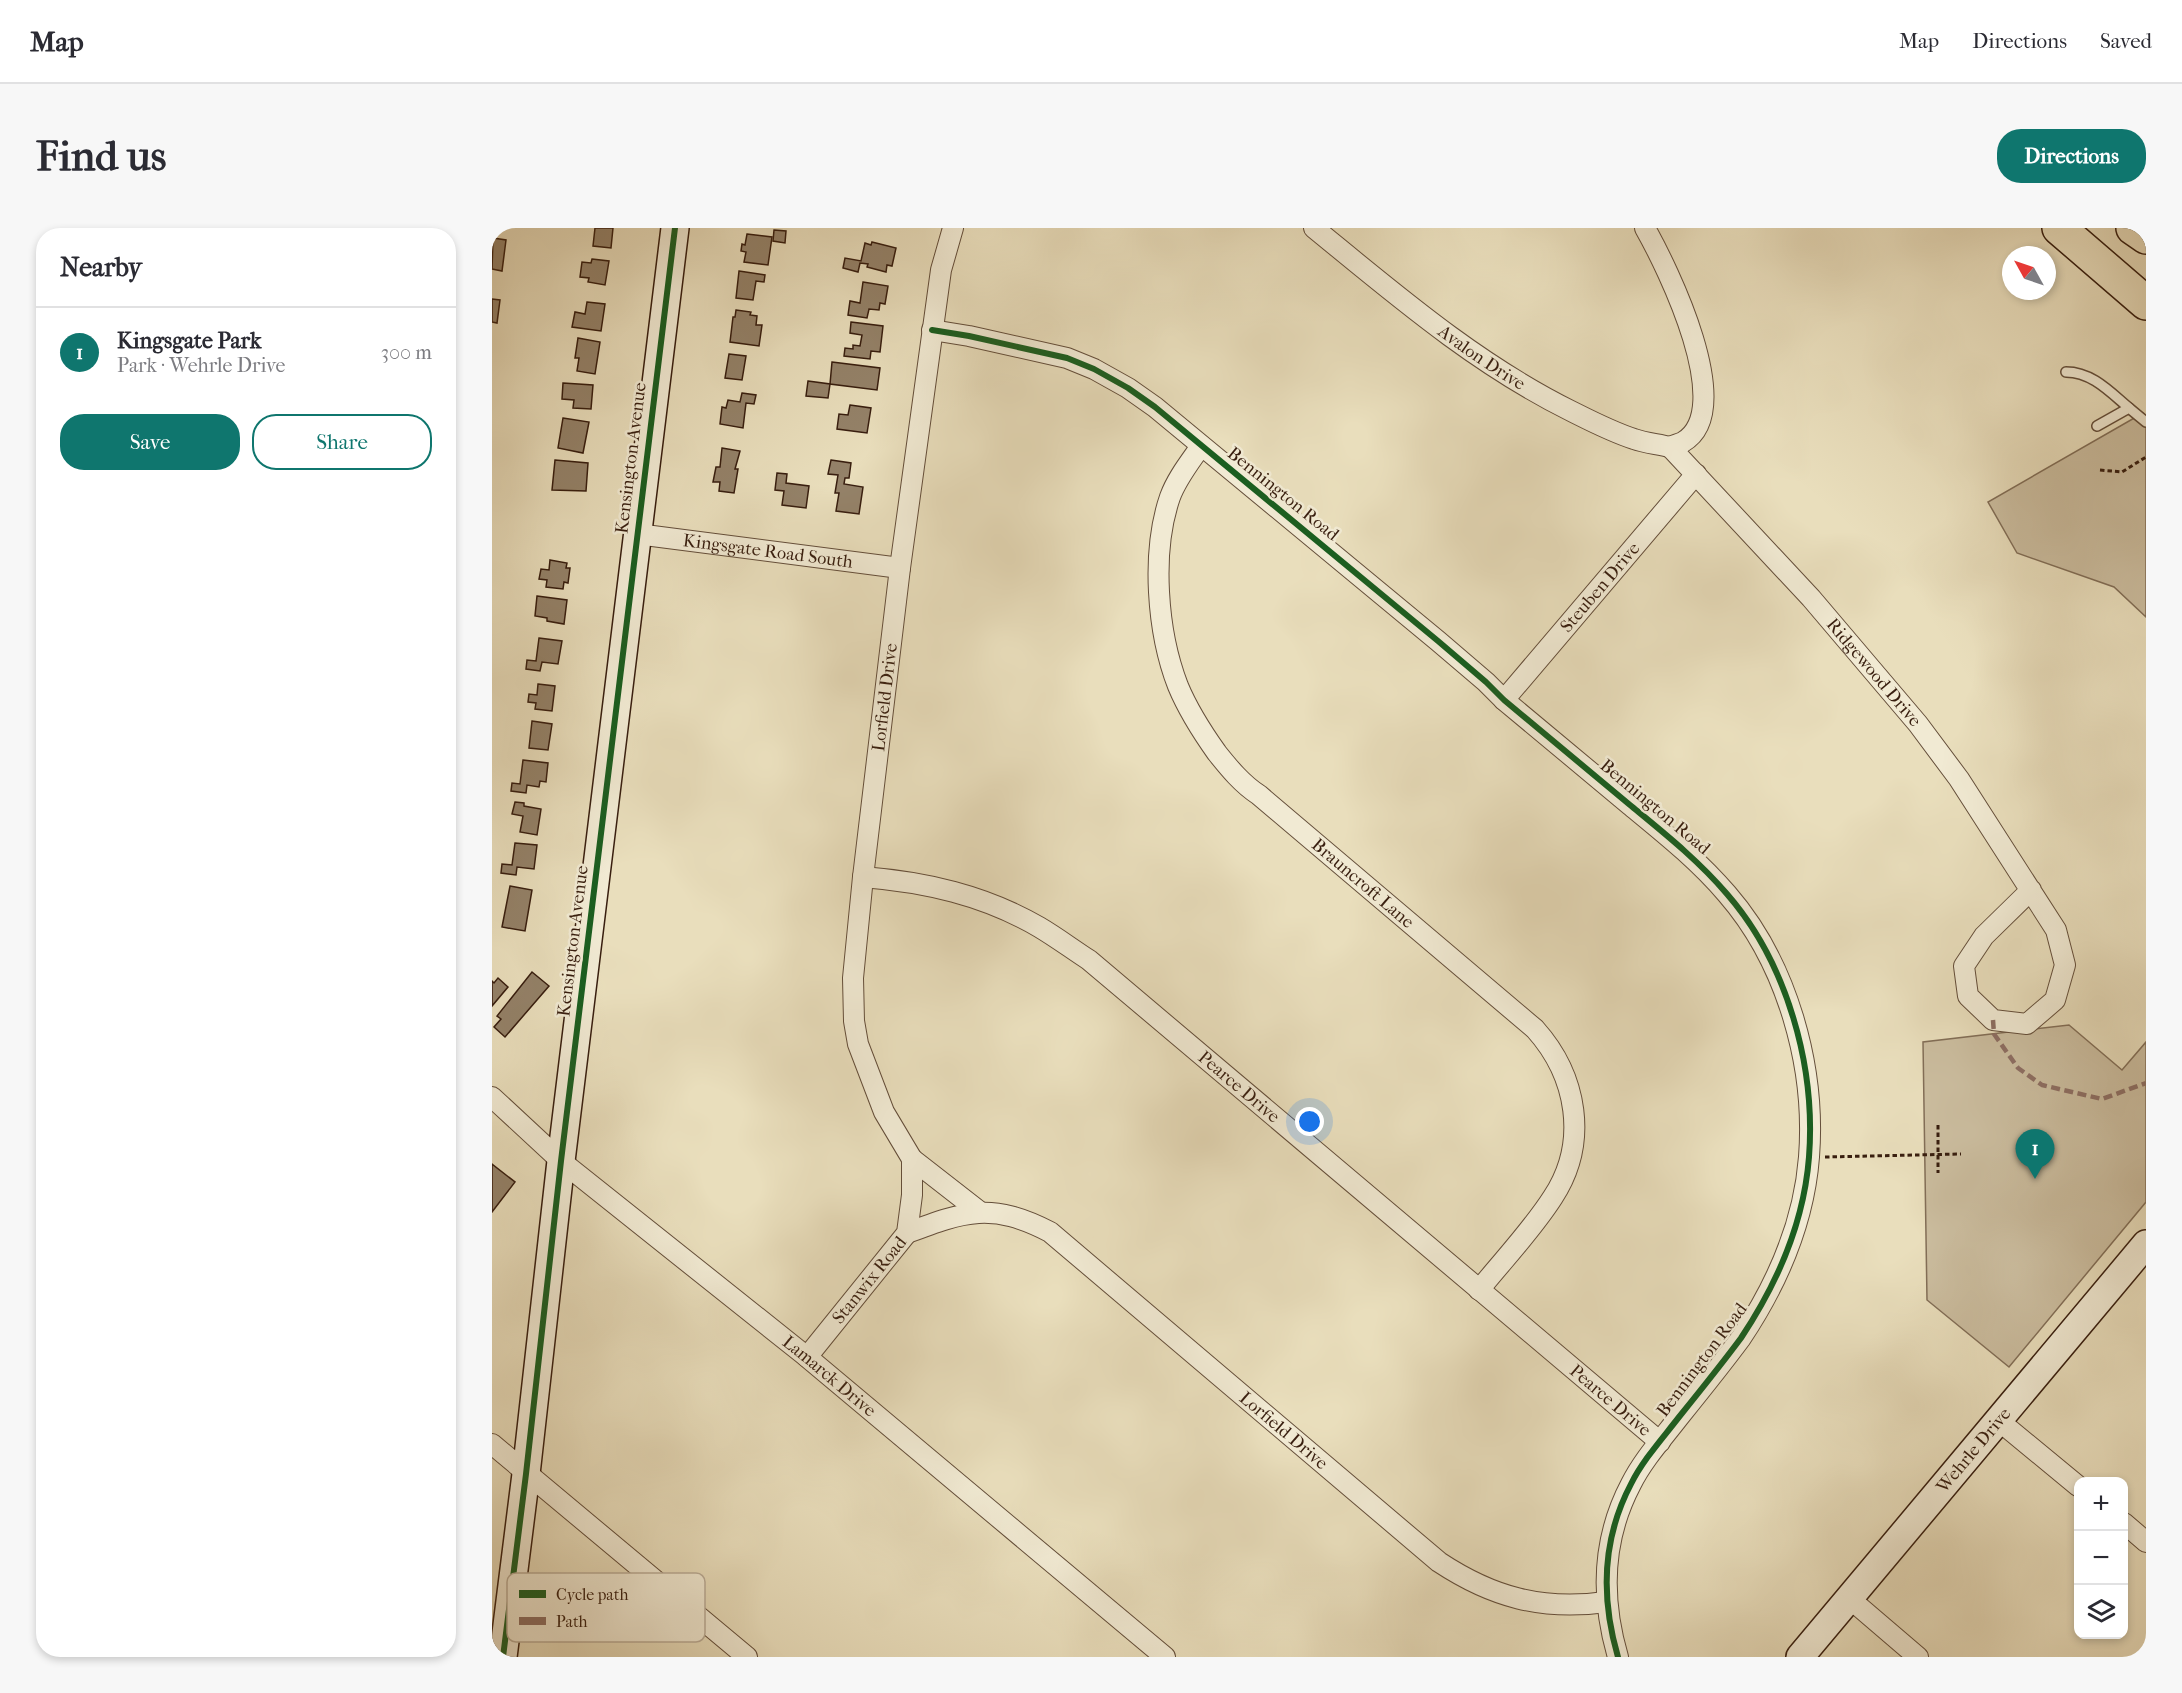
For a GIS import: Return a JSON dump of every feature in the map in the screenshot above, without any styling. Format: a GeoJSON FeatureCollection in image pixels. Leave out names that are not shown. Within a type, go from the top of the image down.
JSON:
{"type":"FeatureCollection","features":[{"type":"Feature","properties":{"kind":"highway"},"geometry":{"type":"LineString","coordinates":[[2051,228],[2088,252]]}},
{"type":"Feature","properties":{"kind":"highway"},"geometry":{"type":"LineString","coordinates":[[2059,228],[2146,303]]}},
{"type":"Feature","properties":{"kind":"highway"},"geometry":{"type":"LineString","coordinates":[[2133,228],[2146,237]]}},
{"type":"Feature","properties":{"kind":"street","name":"Kensington Avenue"},"geometry":{"type":"LineString","coordinates":[[514,1573],[561,1161],[675,228]]}},
{"type":"Feature","properties":{"kind":"street","name":"Lorfield Drive"},"geometry":{"type":"LineString","coordinates":[[954,228],[941,270],[900,568],[863,877],[853,978],[854,1021],[858,1044],[884,1112],[912,1159],[980,1212]]}},
{"type":"Feature","properties":{"kind":"street","name":"Avalon Drive"},"geometry":{"type":"LineString","coordinates":[[1314,228],[1404,302],[1525,387],[1634,439],[1670,447]]}},
{"type":"Feature","properties":{"kind":"street"},"geometry":{"type":"LineString","coordinates":[[1645,228],[1678,294],[1692,333],[1701,370],[1702,411],[1697,425],[1682,442],[1670,447]]}},
{"type":"Feature","properties":{"kind":"street","name":"Bennington Road"},"geometry":{"type":"LineString","coordinates":[[932,330],[1067,358],[1094,369],[1128,388],[1155,407],[1438,641],[1504,700],[1694,858],[1729,896],[1751,927],[1770,961],[1782,987],[1797,1033],[1805,1070],[1808,1099],[1809,1157],[1796,1223],[1774,1283],[1741,1338],[1646,1459],[1619,1510],[1606,1567],[1606,1602],[1618,1657]]}},
{"type":"Feature","properties":{"kind":"street","name":"Brauncroft Lane"},"geometry":{"type":"LineString","coordinates":[[1201,447],[1181,474],[1171,494],[1164,516],[1160,546],[1160,587],[1164,631],[1170,662],[1188,707],[1207,739],[1248,788],[1535,1029],[1560,1062],[1568,1084],[1573,1106],[1574,1129],[1572,1152],[1565,1175],[1546,1207],[1479,1290]]}},
{"type":"Feature","properties":{"kind":"street","name":"Ridgewood Drive"},"geometry":{"type":"LineString","coordinates":[[1670,447],[1811,598],[1918,724],[1959,778],[2031,890],[2056,930],[2065,965],[2055,1000],[2027,1023],[1993,1020],[1968,996],[1964,966],[1984,936],[2031,890]]}},
{"type":"Feature","properties":{"kind":"street","name":"Steuben Drive"},"geometry":{"type":"LineString","coordinates":[[1504,700],[1696,474]]}},
{"type":"Feature","properties":{"kind":"street","name":"Kingsgate Road South"},"geometry":{"type":"LineString","coordinates":[[637,534],[900,568]]}},
{"type":"Feature","properties":{"kind":"street","name":"Pearce Drive"},"geometry":{"type":"LineString","coordinates":[[863,877],[934,885],[966,894],[1039,927],[1081,954],[1660,1442]]}},
{"type":"Feature","properties":{"kind":"street","name":"Lamarck Drive"},"geometry":{"type":"LineString","coordinates":[[492,1097],[561,1161],[807,1357],[1165,1657]]}},
{"type":"Feature","properties":{"kind":"street","name":"Stanwix Road"},"geometry":{"type":"LineString","coordinates":[[807,1357],[907,1233],[912,1195],[912,1159]]}},
{"type":"Feature","properties":{"kind":"street","name":"Lorfield Drive"},"geometry":{"type":"LineString","coordinates":[[907,1233],[953,1215],[980,1212],[1012,1216],[1031,1222],[1050,1232],[1439,1562],[1464,1578],[1501,1594],[1541,1604],[1606,1602]]}},
{"type":"Feature","properties":{"kind":"street","name":"Wehrle Drive"},"geometry":{"type":"LineString","coordinates":[[1800,1657],[2146,1244]]}},
{"type":"Feature","properties":{"kind":"street"},"geometry":{"type":"LineString","coordinates":[[1998,1420],[2074,1482]]}},
{"type":"Feature","properties":{"kind":"street"},"geometry":{"type":"LineString","coordinates":[[492,1444],[646,1573]]}},
{"type":"Feature","properties":{"kind":"street"},"geometry":{"type":"LineString","coordinates":[[2128,1526],[2146,1542]]}},
{"type":"Feature","properties":{"kind":"street"},"geometry":{"type":"LineString","coordinates":[[1849,1598],[1918,1657]]}},
{"type":"Feature","properties":{"kind":"street"},"geometry":{"type":"LineString","coordinates":[[705,1622],[747,1657]]}},
{"type":"Feature","properties":{"kind":"street","name":"Kensington Avenue"},"geometry":{"type":"LineString","coordinates":[[503,1657],[507,1625]]}},
{"type":"Feature","properties":{"kind":"lane"},"geometry":{"type":"LineString","coordinates":[[2066,372],[2077,372],[2090,377],[2146,422]]}},
{"type":"Feature","properties":{"kind":"lane"},"geometry":{"type":"LineString","coordinates":[[2097,426],[2129,408]]}},
{"type":"Feature","properties":{"kind":"path"},"geometry":{"type":"LineString","coordinates":[[2100,470],[2122,472],[2146,457]]}},
{"type":"Feature","properties":{"kind":"path"},"geometry":{"type":"LineString","coordinates":[[1938,1125],[1938,1173]]}},
{"type":"Feature","properties":{"kind":"path"},"geometry":{"type":"LineString","coordinates":[[1809,1157],[1961,1154]]}},
{"type":"Feature","properties":{"kind":"shaded area"},"geometry":{"type":"Polygon","coordinates":[[[2143,413],[2146,416],[2146,617],[2114,587],[2017,553],[1988,502],[2143,413]]]}},
{"type":"Feature","properties":{"kind":"shaded area"},"geometry":{"type":"Polygon","coordinates":[[[2069,1025],[2122,1070],[2146,1042],[2146,1202],[2009,1367],[1927,1300],[1923,1042],[2069,1025]]]}},
{"type":"Feature","properties":{"kind":"building"},"geometry":{"type":"Polygon","coordinates":[[[595,228],[613,228],[611,248],[593,246],[595,228]]]}},
{"type":"Feature","properties":{"kind":"building"},"geometry":{"type":"Polygon","coordinates":[[[774,230],[786,231],[785,243],[773,241],[774,230]]]}},
{"type":"Feature","properties":{"kind":"building"},"geometry":{"type":"Polygon","coordinates":[[[747,234],[772,237],[768,265],[744,262],[746,252],[741,251],[747,234]]]}},
{"type":"Feature","properties":{"kind":"building"},"geometry":{"type":"Polygon","coordinates":[[[493,238],[506,240],[502,271],[492,269],[493,238]]]}},
{"type":"Feature","properties":{"kind":"building"},"geometry":{"type":"Polygon","coordinates":[[[872,242],[896,248],[892,266],[887,265],[886,272],[860,263],[858,272],[843,268],[845,258],[861,261],[865,243],[871,245],[872,242]]]}},
{"type":"Feature","properties":{"kind":"building"},"geometry":{"type":"Polygon","coordinates":[[[592,259],[609,261],[605,285],[588,282],[589,278],[580,277],[582,262],[591,263],[592,259]]]}},
{"type":"Feature","properties":{"kind":"building"},"geometry":{"type":"Polygon","coordinates":[[[739,271],[765,275],[764,282],[756,281],[753,300],[736,298],[739,271]]]}},
{"type":"Feature","properties":{"kind":"building"},"geometry":{"type":"Polygon","coordinates":[[[863,282],[888,286],[885,304],[880,303],[879,310],[869,309],[867,318],[848,315],[850,301],[860,303],[863,282]]]}},
{"type":"Feature","properties":{"kind":"building"},"geometry":{"type":"Polygon","coordinates":[[[492,299],[500,300],[497,323],[492,322],[492,299]]]}},
{"type":"Feature","properties":{"kind":"building"},"geometry":{"type":"Polygon","coordinates":[[[587,302],[605,304],[601,331],[572,327],[575,312],[585,314],[587,302]]]}},
{"type":"Feature","properties":{"kind":"building"},"geometry":{"type":"Polygon","coordinates":[[[736,310],[751,312],[750,315],[757,316],[756,325],[762,325],[759,346],[730,342],[736,310]]]}},
{"type":"Feature","properties":{"kind":"building"},"geometry":{"type":"Polygon","coordinates":[[[851,322],[883,326],[880,352],[871,351],[870,359],[844,356],[845,348],[853,349],[853,345],[860,346],[862,335],[850,333],[851,322]]]}},
{"type":"Feature","properties":{"kind":"building"},"geometry":{"type":"Polygon","coordinates":[[[578,338],[600,342],[595,374],[577,371],[579,358],[575,358],[578,338]]]}},
{"type":"Feature","properties":{"kind":"building"},"geometry":{"type":"Polygon","coordinates":[[[729,354],[746,356],[742,380],[725,378],[729,354]]]}},
{"type":"Feature","properties":{"kind":"building"},"geometry":{"type":"Polygon","coordinates":[[[832,362],[880,368],[877,390],[830,384],[832,362]]]}},
{"type":"Feature","properties":{"kind":"building"},"geometry":{"type":"Polygon","coordinates":[[[808,381],[830,384],[828,398],[806,396],[808,381]]]}},
{"type":"Feature","properties":{"kind":"building"},"geometry":{"type":"Polygon","coordinates":[[[563,383],[593,385],[591,409],[573,408],[574,400],[562,399],[563,383]]]}},
{"type":"Feature","properties":{"kind":"building"},"geometry":{"type":"Polygon","coordinates":[[[742,393],[756,395],[754,404],[746,403],[743,428],[720,424],[722,407],[726,408],[728,400],[740,402],[742,393]]]}},
{"type":"Feature","properties":{"kind":"building"},"geometry":{"type":"Polygon","coordinates":[[[850,405],[871,408],[867,433],[837,429],[839,414],[848,415],[850,405]]]}},
{"type":"Feature","properties":{"kind":"building"},"geometry":{"type":"Polygon","coordinates":[[[563,418],[589,422],[583,453],[558,448],[563,418]]]}},
{"type":"Feature","properties":{"kind":"building"},"geometry":{"type":"Polygon","coordinates":[[[722,448],[740,451],[735,469],[738,469],[734,493],[719,491],[720,482],[713,482],[716,467],[720,467],[722,448]]]}},
{"type":"Feature","properties":{"kind":"building"},"geometry":{"type":"Polygon","coordinates":[[[555,460],[588,463],[586,491],[552,490],[555,460]]]}},
{"type":"Feature","properties":{"kind":"building"},"geometry":{"type":"Polygon","coordinates":[[[831,460],[851,463],[849,478],[845,478],[844,484],[863,487],[859,514],[836,511],[839,493],[835,493],[838,475],[828,474],[831,460]]]}},
{"type":"Feature","properties":{"kind":"building"},"geometry":{"type":"Polygon","coordinates":[[[777,473],[787,474],[786,483],[809,486],[806,508],[782,505],[784,491],[775,490],[777,473]]]}},
{"type":"Feature","properties":{"kind":"building"},"geometry":{"type":"Polygon","coordinates":[[[550,560],[567,563],[566,568],[570,568],[568,583],[564,582],[563,589],[546,587],[547,580],[539,579],[541,569],[549,570],[550,560]]]}},
{"type":"Feature","properties":{"kind":"building"},"geometry":{"type":"Polygon","coordinates":[[[537,596],[567,600],[564,624],[535,616],[537,596]]]}},
{"type":"Feature","properties":{"kind":"building"},"geometry":{"type":"Polygon","coordinates":[[[539,638],[562,641],[558,664],[542,662],[540,671],[526,669],[527,660],[536,661],[539,638]]]}},
{"type":"Feature","properties":{"kind":"building"},"geometry":{"type":"Polygon","coordinates":[[[538,684],[555,686],[552,711],[535,709],[536,703],[528,702],[529,694],[537,695],[538,684]]]}},
{"type":"Feature","properties":{"kind":"building"},"geometry":{"type":"Polygon","coordinates":[[[532,721],[552,724],[548,750],[529,748],[532,721]]]}},
{"type":"Feature","properties":{"kind":"building"},"geometry":{"type":"Polygon","coordinates":[[[523,760],[548,763],[546,782],[540,781],[539,787],[527,785],[526,793],[511,791],[512,783],[520,784],[523,760]]]}},
{"type":"Feature","properties":{"kind":"building"},"geometry":{"type":"Polygon","coordinates":[[[515,802],[541,809],[537,835],[520,832],[523,816],[512,814],[515,802]]]}},
{"type":"Feature","properties":{"kind":"building"},"geometry":{"type":"Polygon","coordinates":[[[515,843],[537,845],[534,869],[517,867],[516,875],[501,873],[502,864],[512,865],[515,843]]]}},
{"type":"Feature","properties":{"kind":"building"},"geometry":{"type":"Polygon","coordinates":[[[510,886],[532,890],[525,931],[502,927],[510,886]]]}},
{"type":"Feature","properties":{"kind":"building"},"geometry":{"type":"Polygon","coordinates":[[[532,972],[549,986],[505,1037],[494,1027],[501,1019],[497,1016],[532,972]]]}},
{"type":"Feature","properties":{"kind":"building"},"geometry":{"type":"Polygon","coordinates":[[[498,978],[508,987],[492,1006],[492,981],[494,983],[498,978]]]}},
{"type":"Feature","properties":{"kind":"building"},"geometry":{"type":"Polygon","coordinates":[[[492,1164],[515,1182],[492,1212],[492,1164]]]}},
{"type":"Feature","properties":{"kind":"marked path"},"geometry":{"type":"LineString","coordinates":[[1993,1020],[1994,1034],[2018,1068],[2042,1085],[2102,1099],[2146,1083]]}},
{"type":"Feature","properties":{"kind":"cycle path"},"geometry":{"type":"LineString","coordinates":[[514,1573],[561,1161],[675,228]]}},
{"type":"Feature","properties":{"kind":"cycle path"},"geometry":{"type":"LineString","coordinates":[[932,330],[1067,358],[1094,369],[1128,388],[1155,407],[1438,641],[1504,700],[1680,847],[1727,894],[1748,921],[1766,951],[1793,1017],[1808,1087],[1809,1157],[1801,1205],[1787,1252],[1754,1317],[1741,1338],[1647,1458],[1621,1505],[1614,1526],[1607,1569],[1609,1613],[1618,1657]]}},
{"type":"Feature","properties":{"kind":"cycle path"},"geometry":{"type":"LineString","coordinates":[[503,1657],[507,1625]]}},
{"type":"Feature","properties":{"kind":"place","name":"Kingsgate Park"},"geometry":{"type":"Point","coordinates":[2035,1179]}}]}
